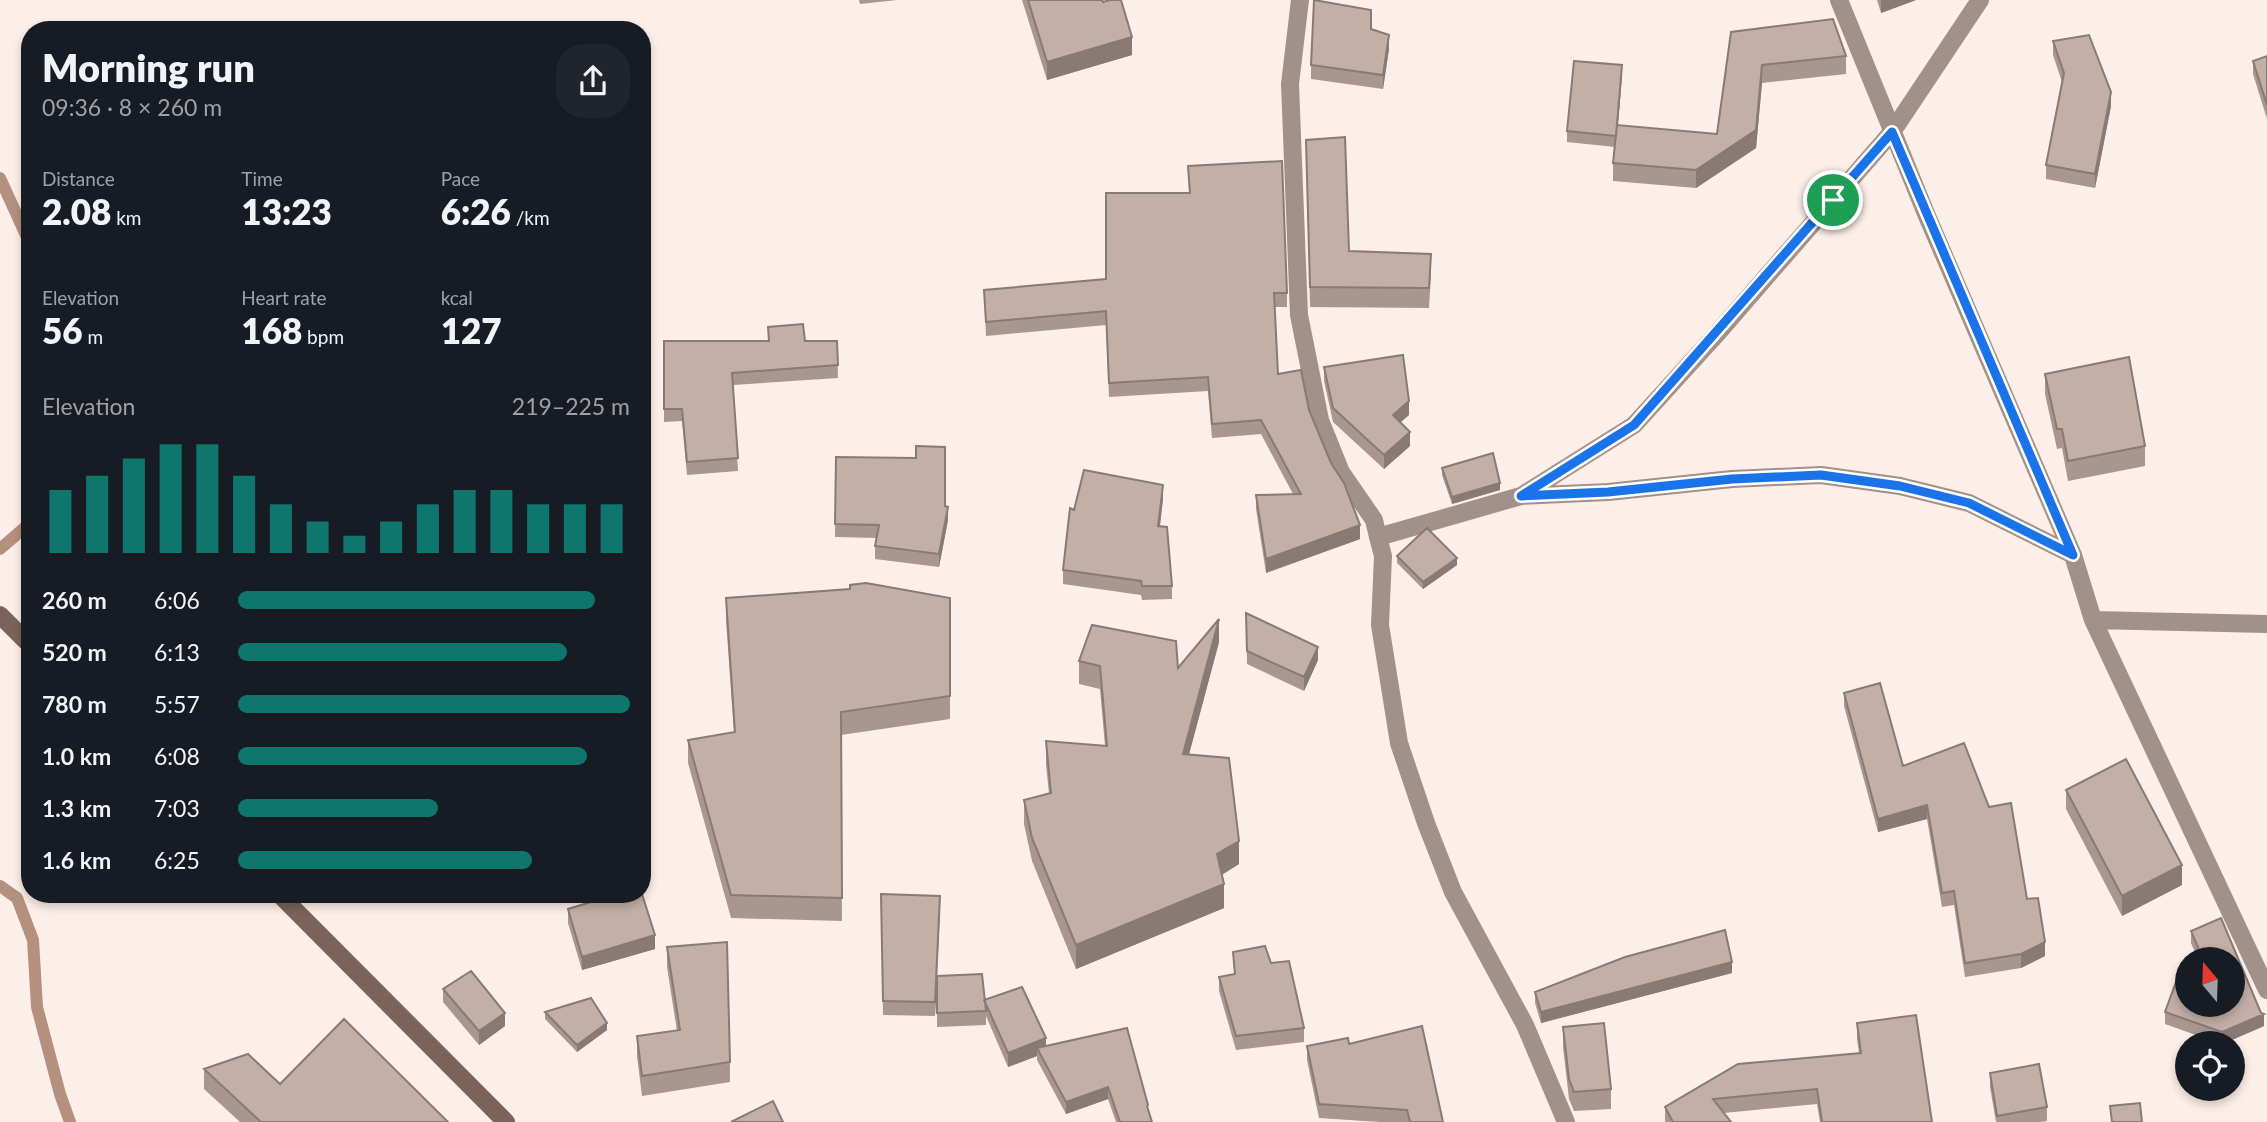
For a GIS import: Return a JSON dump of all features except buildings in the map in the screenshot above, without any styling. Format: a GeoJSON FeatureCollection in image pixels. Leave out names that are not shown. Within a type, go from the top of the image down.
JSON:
{"type":"FeatureCollection","features":[{"type":"Feature","properties":{"kind":"street"},"geometry":{"type":"LineString","coordinates":[[1300,0],[1290,84],[1299,315],[1320,420],[1341,472],[1374,520],[1383,556],[1380,625],[1399,743],[1426,823],[1453,892],[1525,1025],[1566,1122]]}},
{"type":"Feature","properties":{"kind":"street"},"geometry":{"type":"LineString","coordinates":[[1839,0],[1892,132],[2073,555],[2093,620],[2267,990]]}},
{"type":"Feature","properties":{"kind":"street"},"geometry":{"type":"LineString","coordinates":[[1521,496],[1634,425],[1892,132],[1980,0]]}},
{"type":"Feature","properties":{"kind":"street"},"geometry":{"type":"LineString","coordinates":[[1378,537],[1521,496],[1608,492],[1732,479],[1821,475],[1900,486],[1969,503],[2073,555]]}},
{"type":"Feature","properties":{"kind":"street"},"geometry":{"type":"LineString","coordinates":[[0,615],[21,636]]}},
{"type":"Feature","properties":{"kind":"street"},"geometry":{"type":"LineString","coordinates":[[2093,620],[2267,624]]}},
{"type":"Feature","properties":{"kind":"street"},"geometry":{"type":"LineString","coordinates":[[288,903],[506,1122]]}},
{"type":"Feature","properties":{"kind":"waterway"},"geometry":{"type":"LineString","coordinates":[[0,178],[21,224]]}},
{"type":"Feature","properties":{"kind":"waterway"},"geometry":{"type":"LineString","coordinates":[[0,549],[21,531]]}},
{"type":"Feature","properties":{"kind":"waterway"},"geometry":{"type":"LineString","coordinates":[[0,886],[17,898],[33,940],[37,1007],[70,1122]]}},
{"type":"Feature","properties":{"kind":"route"},"geometry":{"type":"LineString","coordinates":[[1892,132],[2073,555],[1969,503],[1900,486],[1821,475],[1732,479],[1608,492],[1521,496],[1634,425],[1833,200],[1892,132]]}}]}
